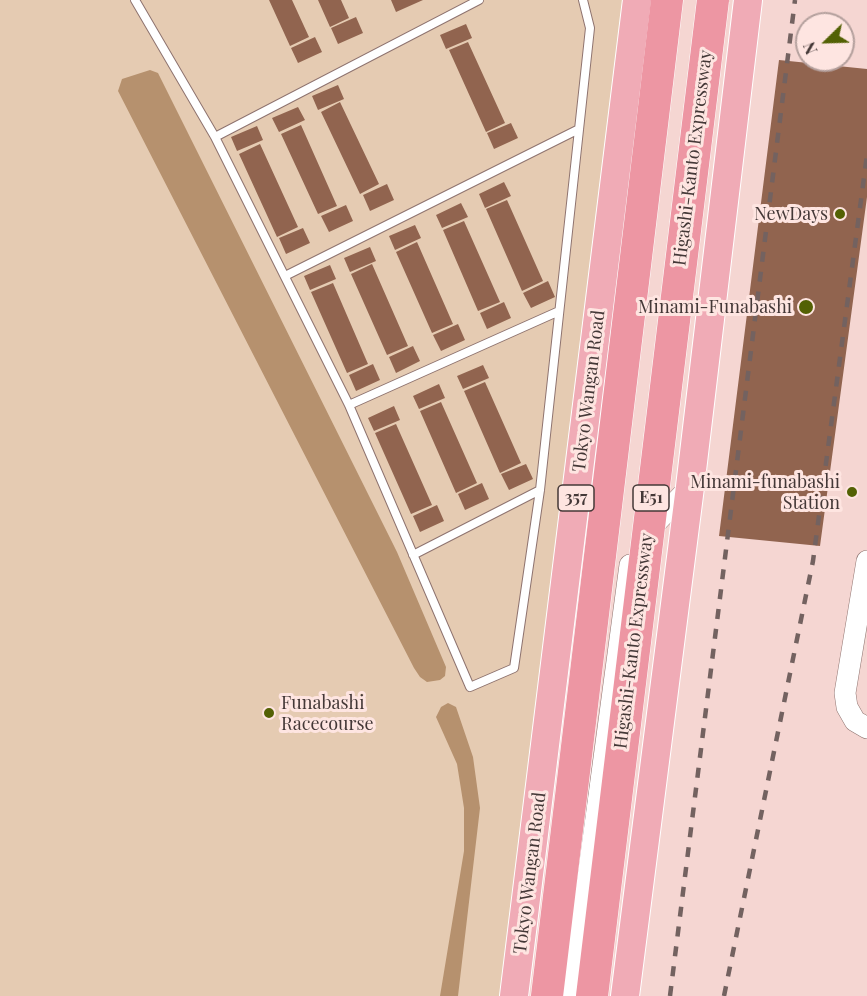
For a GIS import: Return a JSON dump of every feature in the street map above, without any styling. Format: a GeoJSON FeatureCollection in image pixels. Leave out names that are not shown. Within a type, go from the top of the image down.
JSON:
{"type":"FeatureCollection","features":[{"type":"Feature","properties":{"kind":"highway","name":"Tokyo Wangan Road"},"geometry":{"type":"LineString","coordinates":[[514,996],[636,0]]}},
{"type":"Feature","properties":{"kind":"highway","name":"E51"},"geometry":{"type":"LineString","coordinates":[[547,996],[667,0]]}},
{"type":"Feature","properties":{"kind":"highway","name":"Higashi-Kanto Expressway"},"geometry":{"type":"LineString","coordinates":[[592,996],[713,0]]}},
{"type":"Feature","properties":{"kind":"highway"},"geometry":{"type":"LineString","coordinates":[[626,996],[748,0]]}},
{"type":"Feature","properties":{"kind":"street"},"geometry":{"type":"LineString","coordinates":[[572,996],[628,571],[636,547],[651,526],[690,487]]}},
{"type":"Feature","properties":{"kind":"street"},"geometry":{"type":"LineString","coordinates":[[867,561],[844,693],[847,707],[855,721],[867,728]]}},
{"type":"Feature","properties":{"kind":"lane"},"geometry":{"type":"LineString","coordinates":[[135,0],[215,137],[349,405],[470,687],[514,668],[540,490],[557,312],[590,28],[583,0]]}},
{"type":"Feature","properties":{"kind":"lane"},"geometry":{"type":"LineString","coordinates":[[215,137],[478,0]]}},
{"type":"Feature","properties":{"kind":"lane"},"geometry":{"type":"LineString","coordinates":[[285,276],[579,129]]}},
{"type":"Feature","properties":{"kind":"lane"},"geometry":{"type":"LineString","coordinates":[[349,405],[557,312]]}},
{"type":"Feature","properties":{"kind":"lane"},"geometry":{"type":"LineString","coordinates":[[413,555],[540,490]]}},
{"type":"Feature","properties":{"kind":"shaded area","name":"Funabashi Racecourse"},"geometry":{"type":"Polygon","coordinates":[[[0,0],[624,0],[501,996],[0,996],[0,0]]]}},
{"type":"Feature","properties":{"kind":"shaded area"},"geometry":{"type":"Polygon","coordinates":[[[150,70],[158,73],[397,552],[446,667],[445,676],[440,680],[427,682],[414,668],[118,91],[122,79],[150,70]]]}},
{"type":"Feature","properties":{"kind":"shaded area"},"geometry":{"type":"Polygon","coordinates":[[[448,703],[456,707],[473,757],[480,808],[458,996],[440,996],[464,851],[464,808],[457,764],[436,717],[441,707],[448,703]]]}},
{"type":"Feature","properties":{"kind":"building"},"geometry":{"type":"Polygon","coordinates":[[[269,0],[292,0],[309,37],[290,46],[269,0]]]}},
{"type":"Feature","properties":{"kind":"building"},"geometry":{"type":"Polygon","coordinates":[[[318,0],[341,0],[349,18],[330,27],[318,0]]]}},
{"type":"Feature","properties":{"kind":"building"},"geometry":{"type":"Polygon","coordinates":[[[391,0],[423,0],[396,12],[391,0]]]}},
{"type":"Feature","properties":{"kind":"building"},"geometry":{"type":"Polygon","coordinates":[[[356,17],[363,33],[338,44],[331,28],[356,17]]]}},
{"type":"Feature","properties":{"kind":"building"},"geometry":{"type":"Polygon","coordinates":[[[466,24],[472,38],[446,49],[440,35],[466,24]]]}},
{"type":"Feature","properties":{"kind":"building"},"geometry":{"type":"Polygon","coordinates":[[[315,37],[322,52],[298,63],[291,48],[315,37]]]}},
{"type":"Feature","properties":{"kind":"building"},"geometry":{"type":"Polygon","coordinates":[[[468,42],[505,123],[486,132],[449,50],[468,42]]]}},
{"type":"Feature","properties":{"kind":"building","name":"Minami-Funabashi"},"geometry":{"type":"Polygon","coordinates":[[[779,60],[795,62],[795,72],[855,72],[855,68],[867,69],[867,197],[820,546],[719,536],[779,60]]]}},
{"type":"Feature","properties":{"kind":"building"},"geometry":{"type":"Polygon","coordinates":[[[338,85],[344,99],[318,110],[312,96],[338,85]]]}},
{"type":"Feature","properties":{"kind":"building"},"geometry":{"type":"Polygon","coordinates":[[[340,102],[379,184],[360,194],[321,112],[340,102]]]}},
{"type":"Feature","properties":{"kind":"building"},"geometry":{"type":"Polygon","coordinates":[[[298,107],[305,120],[279,132],[272,118],[298,107]]]}},
{"type":"Feature","properties":{"kind":"building"},"geometry":{"type":"Polygon","coordinates":[[[511,123],[518,138],[494,149],[487,133],[511,123]]]}},
{"type":"Feature","properties":{"kind":"building"},"geometry":{"type":"Polygon","coordinates":[[[301,125],[337,206],[318,214],[281,134],[301,125]]]}},
{"type":"Feature","properties":{"kind":"building"},"geometry":{"type":"Polygon","coordinates":[[[257,126],[263,140],[237,151],[231,137],[257,126]]]}},
{"type":"Feature","properties":{"kind":"building"},"geometry":{"type":"Polygon","coordinates":[[[260,144],[298,227],[277,237],[239,154],[260,144]]]}},
{"type":"Feature","properties":{"kind":"building"},"geometry":{"type":"Polygon","coordinates":[[[504,182],[511,196],[485,208],[479,194],[504,182]]]}},
{"type":"Feature","properties":{"kind":"building"},"geometry":{"type":"Polygon","coordinates":[[[387,184],[394,200],[370,211],[363,195],[387,184]]]}},
{"type":"Feature","properties":{"kind":"building"},"geometry":{"type":"Polygon","coordinates":[[[507,200],[543,281],[522,291],[486,209],[507,200]]]}},
{"type":"Feature","properties":{"kind":"building"},"geometry":{"type":"Polygon","coordinates":[[[461,203],[468,217],[442,228],[436,215],[461,203]]]}},
{"type":"Feature","properties":{"kind":"building"},"geometry":{"type":"Polygon","coordinates":[[[346,205],[353,221],[329,232],[321,216],[346,205]]]}},
{"type":"Feature","properties":{"kind":"building"},"geometry":{"type":"Polygon","coordinates":[[[464,221],[500,302],[478,311],[443,230],[464,221]]]}},
{"type":"Feature","properties":{"kind":"building"},"geometry":{"type":"Polygon","coordinates":[[[415,225],[421,238],[395,250],[389,236],[415,225]]]}},
{"type":"Feature","properties":{"kind":"building"},"geometry":{"type":"Polygon","coordinates":[[[303,228],[310,243],[286,254],[279,238],[303,228]]]}},
{"type":"Feature","properties":{"kind":"building"},"geometry":{"type":"Polygon","coordinates":[[[417,242],[453,324],[432,333],[396,252],[417,242]]]}},
{"type":"Feature","properties":{"kind":"building"},"geometry":{"type":"Polygon","coordinates":[[[370,247],[376,261],[350,272],[344,258],[370,247]]]}},
{"type":"Feature","properties":{"kind":"building"},"geometry":{"type":"Polygon","coordinates":[[[372,264],[408,346],[387,355],[351,274],[372,264]]]}},
{"type":"Feature","properties":{"kind":"building"},"geometry":{"type":"Polygon","coordinates":[[[330,265],[336,279],[310,290],[304,276],[330,265]]]}},
{"type":"Feature","properties":{"kind":"building"},"geometry":{"type":"Polygon","coordinates":[[[548,281],[555,297],[531,308],[523,293],[548,281]]]}},
{"type":"Feature","properties":{"kind":"building"},"geometry":{"type":"Polygon","coordinates":[[[333,283],[368,364],[347,373],[311,292],[333,283]]]}},
{"type":"Feature","properties":{"kind":"building"},"geometry":{"type":"Polygon","coordinates":[[[504,302],[511,318],[487,329],[480,313],[504,302]]]}},
{"type":"Feature","properties":{"kind":"building"},"geometry":{"type":"Polygon","coordinates":[[[458,324],[465,340],[441,351],[433,335],[458,324]]]}},
{"type":"Feature","properties":{"kind":"building"},"geometry":{"type":"Polygon","coordinates":[[[413,346],[420,361],[396,373],[389,357],[413,346]]]}},
{"type":"Feature","properties":{"kind":"building"},"geometry":{"type":"Polygon","coordinates":[[[373,364],[380,380],[356,391],[349,375],[373,364]]]}},
{"type":"Feature","properties":{"kind":"building"},"geometry":{"type":"Polygon","coordinates":[[[483,365],[489,378],[463,389],[457,376],[483,365]]]}},
{"type":"Feature","properties":{"kind":"building"},"geometry":{"type":"Polygon","coordinates":[[[485,382],[521,463],[500,473],[464,391],[485,382]]]}},
{"type":"Feature","properties":{"kind":"building"},"geometry":{"type":"Polygon","coordinates":[[[439,384],[445,398],[419,409],[413,396],[439,384]]]}},
{"type":"Feature","properties":{"kind":"building"},"geometry":{"type":"Polygon","coordinates":[[[441,402],[477,483],[456,493],[420,411],[441,402]]]}},
{"type":"Feature","properties":{"kind":"building"},"geometry":{"type":"Polygon","coordinates":[[[394,406],[400,420],[374,431],[368,418],[394,406]]]}},
{"type":"Feature","properties":{"kind":"building"},"geometry":{"type":"Polygon","coordinates":[[[396,424],[432,505],[411,514],[375,433],[396,424]]]}},
{"type":"Feature","properties":{"kind":"building"},"geometry":{"type":"Polygon","coordinates":[[[526,464],[533,479],[509,490],[501,474],[526,464]]]}},
{"type":"Feature","properties":{"kind":"building"},"geometry":{"type":"Polygon","coordinates":[[[482,483],[489,499],[465,510],[458,494],[482,483]]]}},
{"type":"Feature","properties":{"kind":"building"},"geometry":{"type":"Polygon","coordinates":[[[437,505],[444,521],[420,532],[413,516],[437,505]]]}},
{"type":"Feature","properties":{"kind":"railway"},"geometry":{"type":"LineString","coordinates":[[670,996],[795,0]]}},
{"type":"Feature","properties":{"kind":"railway"},"geometry":{"type":"LineString","coordinates":[[724,996],[813,561],[867,155]]}},
{"type":"Feature","properties":{"kind":"place","name":"NewDays"},"geometry":{"type":"Point","coordinates":[840,214]}},
{"type":"Feature","properties":{"kind":"place","name":"Minami-Funabashi"},"geometry":{"type":"Point","coordinates":[806,307]}},
{"type":"Feature","properties":{"kind":"place","name":"Minami-funabashi Station"},"geometry":{"type":"Point","coordinates":[852,492]}},
{"type":"Feature","properties":{"kind":"place","name":"Funabashi Racecourse"},"geometry":{"type":"Point","coordinates":[269,713]}}]}
